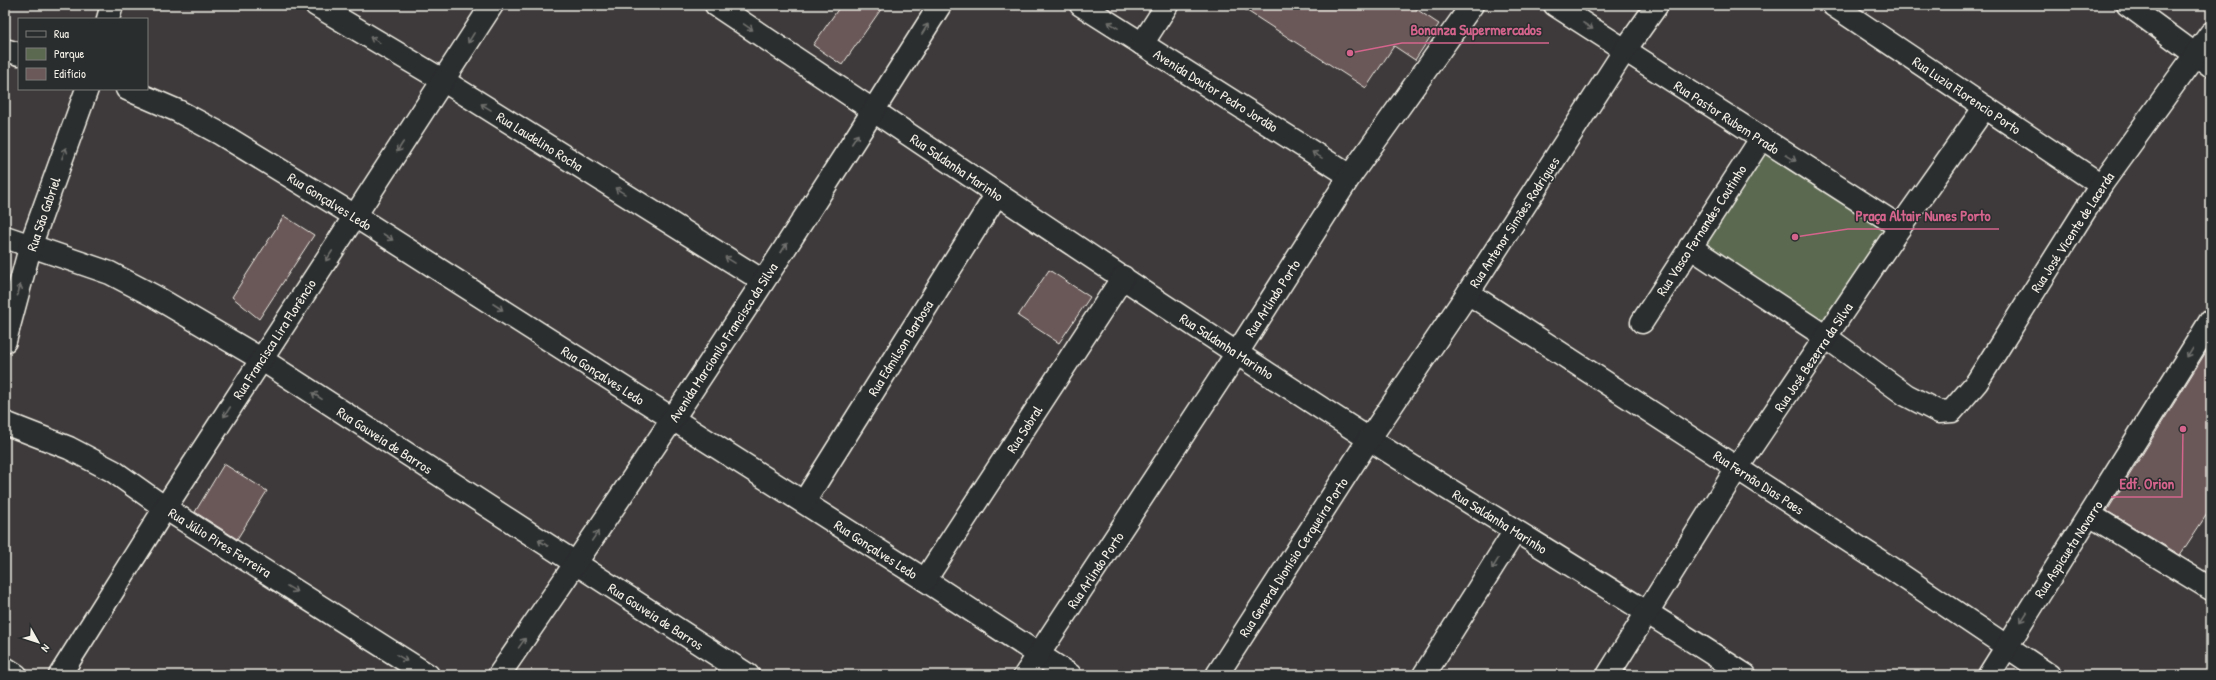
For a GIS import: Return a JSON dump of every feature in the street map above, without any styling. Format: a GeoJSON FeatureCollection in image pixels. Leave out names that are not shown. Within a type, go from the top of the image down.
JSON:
{"type":"FeatureCollection","features":[{"type":"Feature","properties":{"kind":"street"},"geometry":{"type":"LineString","coordinates":[[108,18],[112,5]]}},
{"type":"Feature","properties":{"kind":"street","name":"Rua Laudelino Rocha"},"geometry":{"type":"LineString","coordinates":[[316,5],[444,81],[763,281]]}},
{"type":"Feature","properties":{"kind":"street","name":"Rua Francisca Lira Florêncio"},"geometry":{"type":"LineString","coordinates":[[60,675],[165,508],[492,5]]}},
{"type":"Feature","properties":{"kind":"street","name":"Rua Saldanha Marinho"},"geometry":{"type":"LineString","coordinates":[[716,5],[997,194],[1369,439],[1515,531],[1649,612],[1745,675]]}},
{"type":"Feature","properties":{"kind":"street","name":"Avenida Marcionilo Francisco da Silva"},"geometry":{"type":"LineString","coordinates":[[499,675],[576,564],[673,419],[874,110],[940,5]]}},
{"type":"Feature","properties":{"kind":"street","name":"Avenida Doutor Pedro Jordão"},"geometry":{"type":"LineString","coordinates":[[1081,5],[1350,176]]}},
{"type":"Feature","properties":{"kind":"street"},"geometry":{"type":"LineString","coordinates":[[1142,44],[1167,5]]}},
{"type":"Feature","properties":{"kind":"street","name":"Rua Arlindo Porto"},"geometry":{"type":"LineString","coordinates":[[1025,675],[1237,353],[1350,176],[1472,5]]}},
{"type":"Feature","properties":{"kind":"street","name":"Rua Pastor Rubem Prado"},"geometry":{"type":"LineString","coordinates":[[1555,5],[1900,228]]}},
{"type":"Feature","properties":{"kind":"street","name":"Rua Antenor Simões Rodrigues"},"geometry":{"type":"LineString","coordinates":[[1369,439],[1468,293],[1625,50],[1657,5]]}},
{"type":"Feature","properties":{"kind":"street","name":"Rua Luzia Florencio Porto"},"geometry":{"type":"LineString","coordinates":[[1833,5],[2101,185]]}},
{"type":"Feature","properties":{"kind":"street"},"geometry":{"type":"LineString","coordinates":[[2128,5],[2203,60]]}},
{"type":"Feature","properties":{"kind":"street","name":"Rua José Vicente de Lacerda"},"geometry":{"type":"LineString","coordinates":[[1826,337],[1912,399],[1939,412],[1952,411],[1977,382],[2101,185],[2203,60],[2211,33]]}},
{"type":"Feature","properties":{"kind":"street"},"geometry":{"type":"LineString","coordinates":[[5,50],[18,54]]}},
{"type":"Feature","properties":{"kind":"street","name":"Rua São Gabriel"},"geometry":{"type":"LineString","coordinates":[[5,341],[31,244],[86,90]]}},
{"type":"Feature","properties":{"kind":"street","name":"Rua Gonçalves Ledo"},"geometry":{"type":"LineString","coordinates":[[129,90],[178,111],[221,134],[355,216],[926,580],[1070,675]]}},
{"type":"Feature","properties":{"kind":"street","name":"Rua José Bezerra da Silva"},"geometry":{"type":"LineString","coordinates":[[1608,675],[1649,612],[1737,468],[1900,228],[1985,107]]}},
{"type":"Feature","properties":{"kind":"street","name":"Rua Vasco Fernandes Coutinho"},"geometry":{"type":"LineString","coordinates":[[1642,322],[1761,139]]}},
{"type":"Feature","properties":{"kind":"street","name":"Rua Edmilson Barbosa"},"geometry":{"type":"LineString","coordinates":[[804,502],[997,194]]}},
{"type":"Feature","properties":{"kind":"street","name":"Rua Gouveia de Barros"},"geometry":{"type":"LineString","coordinates":[[5,237],[31,244],[110,273],[154,296],[261,360],[748,675]]}},
{"type":"Feature","properties":{"kind":"street"},"geometry":{"type":"LineString","coordinates":[[1690,247],[1826,337]]}},
{"type":"Feature","properties":{"kind":"street","name":"Rua Sobral"},"geometry":{"type":"LineString","coordinates":[[926,580],[1123,277]]}},
{"type":"Feature","properties":{"kind":"street","name":"Rua Fernão Dias Paes"},"geometry":{"type":"LineString","coordinates":[[1468,293],[1737,468],[2048,675]]}},
{"type":"Feature","properties":{"kind":"street","name":"Rua Aspicueta Navarro"},"geometry":{"type":"LineString","coordinates":[[1989,675],[2209,328]]}},
{"type":"Feature","properties":{"kind":"street","name":"Rua Júlio Pires Ferreira"},"geometry":{"type":"LineString","coordinates":[[5,423],[69,448],[113,471],[165,508],[428,675]]}},
{"type":"Feature","properties":{"kind":"street","name":"Rua General Dionísio Cerqueira Porto"},"geometry":{"type":"LineString","coordinates":[[1217,675],[1369,439]]}},
{"type":"Feature","properties":{"kind":"street"},"geometry":{"type":"LineString","coordinates":[[2090,516],[2211,589]]}},
{"type":"Feature","properties":{"kind":"street"},"geometry":{"type":"LineString","coordinates":[[1424,675],[1515,531]]}},
{"type":"Feature","properties":{"kind":"street"},"geometry":{"type":"LineString","coordinates":[[5,668],[16,675]]}},
{"type":"Feature","properties":{"kind":"green space"},"geometry":{"type":"Polygon","coordinates":[[[1761,139],[1900,227],[1826,337],[1690,247],[1761,139]]]}},
{"type":"Feature","properties":{"kind":"building"},"geometry":{"type":"Polygon","coordinates":[[[841,5],[884,5],[842,65],[813,45],[841,5]]]}},
{"type":"Feature","properties":{"kind":"building"},"geometry":{"type":"Polygon","coordinates":[[[1238,5],[1410,5],[1439,24],[1415,60],[1394,46],[1366,88],[1238,5]]]}},
{"type":"Feature","properties":{"kind":"building"},"geometry":{"type":"Polygon","coordinates":[[[284,216],[314,235],[259,319],[232,297],[284,216]]]}},
{"type":"Feature","properties":{"kind":"building"},"geometry":{"type":"Polygon","coordinates":[[[1049,270],[1090,297],[1059,343],[1018,316],[1049,270]]]}},
{"type":"Feature","properties":{"kind":"building"},"geometry":{"type":"Polygon","coordinates":[[[2211,344],[2211,508],[2180,555],[2107,511],[2211,344]]]}},
{"type":"Feature","properties":{"kind":"building"},"geometry":{"type":"Polygon","coordinates":[[[224,464],[267,491],[237,539],[195,512],[224,464]]]}},
{"type":"Feature","properties":{"kind":"place","name":"Bonanza Supermercados"},"geometry":{"type":"Point","coordinates":[1350,53]}},
{"type":"Feature","properties":{"kind":"place","name":"Praça Altair Nunes Porto"},"geometry":{"type":"Point","coordinates":[1795,237]}},
{"type":"Feature","properties":{"kind":"place","name":"Edf. Orion"},"geometry":{"type":"Point","coordinates":[2183,429]}}]}
